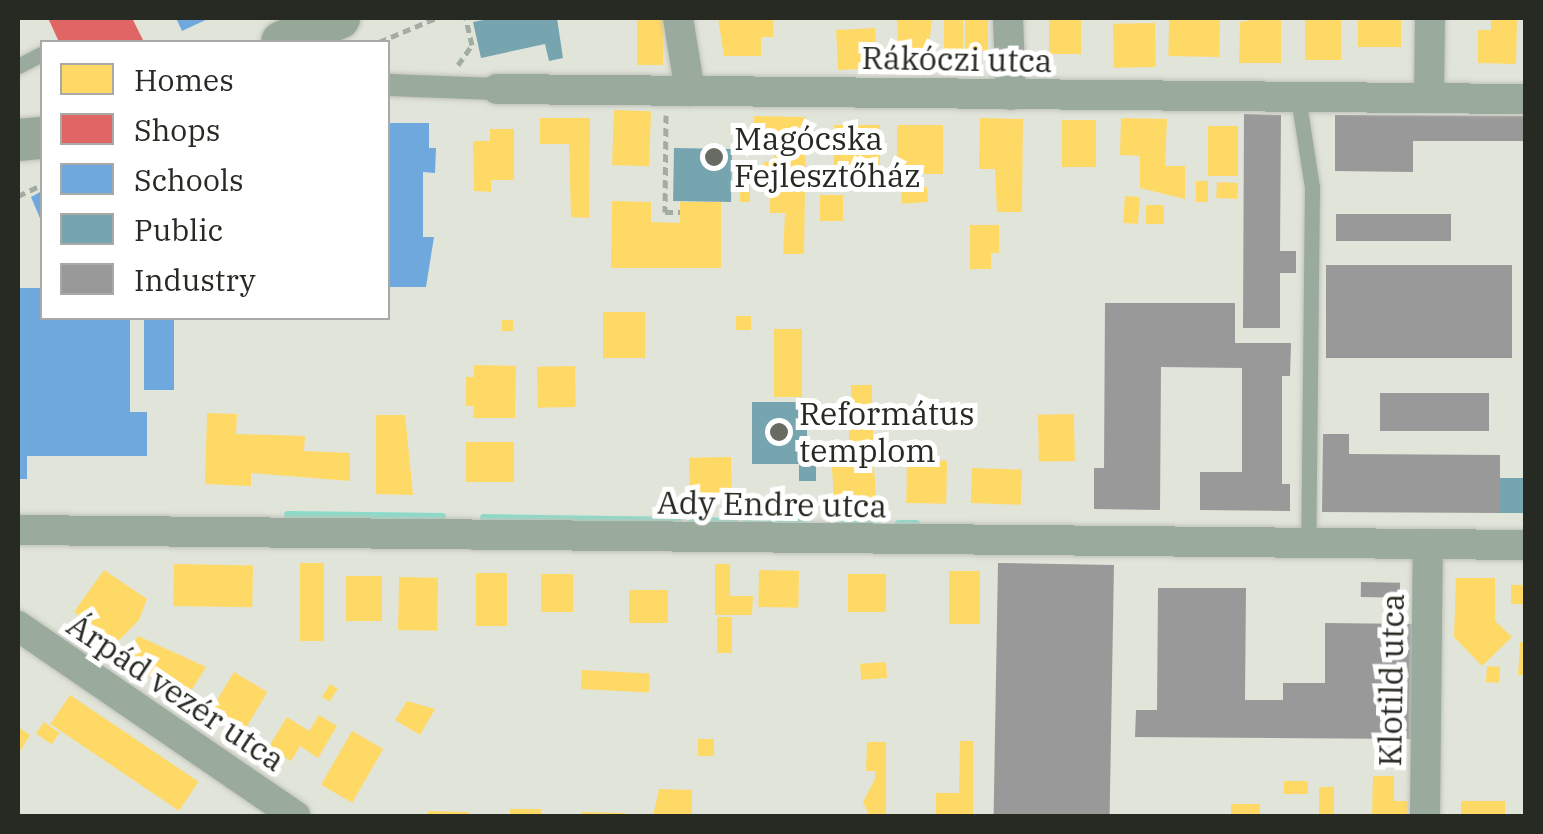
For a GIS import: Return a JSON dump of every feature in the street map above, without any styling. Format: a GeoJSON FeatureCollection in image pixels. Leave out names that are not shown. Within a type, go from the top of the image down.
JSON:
{"type":"FeatureCollection","features":[{"type":"Feature","properties":{"kind":"main road"},"geometry":{"type":"LineString","coordinates":[[287,40],[339,18]]}},
{"type":"Feature","properties":{"kind":"street"},"geometry":{"type":"LineString","coordinates":[[678,18],[678,91]]}},
{"type":"Feature","properties":{"kind":"street"},"geometry":{"type":"LineString","coordinates":[[1008,18],[1010,95]]}},
{"type":"Feature","properties":{"kind":"street"},"geometry":{"type":"LineString","coordinates":[[1429,98],[1430,18]]}},
{"type":"Feature","properties":{"kind":"street","name":"Rákóczi utca"},"geometry":{"type":"LineString","coordinates":[[390,86],[1526,98]]}},
{"type":"Feature","properties":{"kind":"street","name":"Ady Endre utca"},"geometry":{"type":"LineString","coordinates":[[18,530],[1526,544]]}},
{"type":"Feature","properties":{"kind":"street","name":"Klotild utca"},"geometry":{"type":"LineString","coordinates":[[1425,816],[1428,544]]}},
{"type":"Feature","properties":{"kind":"street","name":"Árpád vezér utca"},"geometry":{"type":"LineString","coordinates":[[18,626],[296,816]]}},
{"type":"Feature","properties":{"kind":"lane"},"geometry":{"type":"LineString","coordinates":[[1298,97],[1312,187],[1308,544]]}},
{"type":"Feature","properties":{"kind":"path"},"geometry":{"type":"LineString","coordinates":[[384,40],[436,18]]}},
{"type":"Feature","properties":{"kind":"path"},"geometry":{"type":"LineString","coordinates":[[458,88],[458,64],[472,45],[466,18]]}},
{"type":"Feature","properties":{"kind":"path"},"geometry":{"type":"LineString","coordinates":[[678,91],[665,212],[680,212]]}},
{"type":"Feature","properties":{"kind":"building: Homes"},"geometry":{"type":"Polygon","coordinates":[[[637,18],[663,18],[663,65],[637,65],[637,18]]]}},
{"type":"Feature","properties":{"kind":"building: Homes"},"geometry":{"type":"Polygon","coordinates":[[[718,18],[773,18],[773,37],[761,37],[761,56],[724,56],[718,18]]]}},
{"type":"Feature","properties":{"kind":"building: Homes"},"geometry":{"type":"Polygon","coordinates":[[[897,18],[932,18],[927,65],[912,65],[912,51],[898,51],[897,18]]]}},
{"type":"Feature","properties":{"kind":"building: Homes"},"geometry":{"type":"Polygon","coordinates":[[[944,18],[963,18],[963,50],[944,50],[944,18]]]}},
{"type":"Feature","properties":{"kind":"building: Homes"},"geometry":{"type":"Polygon","coordinates":[[[965,18],[988,18],[988,51],[965,51],[965,18]]]}},
{"type":"Feature","properties":{"kind":"building: Homes"},"geometry":{"type":"Polygon","coordinates":[[[1049,18],[1081,18],[1081,54],[1049,54],[1049,18]]]}},
{"type":"Feature","properties":{"kind":"building: Homes"},"geometry":{"type":"Polygon","coordinates":[[[1169,18],[1220,18],[1219,57],[1168,56],[1169,18]]]}},
{"type":"Feature","properties":{"kind":"building: Homes"},"geometry":{"type":"Polygon","coordinates":[[[1281,18],[1281,63],[1239,63],[1240,22],[1281,18]]]}},
{"type":"Feature","properties":{"kind":"building: Homes"},"geometry":{"type":"Polygon","coordinates":[[[1305,18],[1341,18],[1341,60],[1305,60],[1305,18]]]}},
{"type":"Feature","properties":{"kind":"building: Homes"},"geometry":{"type":"Polygon","coordinates":[[[1358,18],[1401,18],[1401,47],[1358,47],[1358,18]]]}},
{"type":"Feature","properties":{"kind":"building: Homes"},"geometry":{"type":"Polygon","coordinates":[[[1491,18],[1517,18],[1516,64],[1478,63],[1478,30],[1491,30],[1491,18]]]}},
{"type":"Feature","properties":{"kind":"building: Homes"},"geometry":{"type":"Polygon","coordinates":[[[1155,23],[1156,67],[1114,68],[1113,24],[1155,23]]]}},
{"type":"Feature","properties":{"kind":"building: Homes"},"geometry":{"type":"Polygon","coordinates":[[[875,28],[877,68],[838,70],[836,30],[875,28]]]}},
{"type":"Feature","properties":{"kind":"building: Homes"},"geometry":{"type":"Polygon","coordinates":[[[614,110],[651,111],[649,166],[612,165],[614,110]]]}},
{"type":"Feature","properties":{"kind":"building: Homes"},"geometry":{"type":"Polygon","coordinates":[[[754,116],[806,117],[804,254],[783,254],[785,213],[770,213],[770,185],[764,185],[764,162],[774,162],[775,141],[753,141],[754,116]]]}},
{"type":"Feature","properties":{"kind":"building: Homes"},"geometry":{"type":"Polygon","coordinates":[[[540,118],[590,118],[589,218],[571,217],[569,144],[540,144],[540,118]]]}},
{"type":"Feature","properties":{"kind":"building: Homes"},"geometry":{"type":"Polygon","coordinates":[[[980,118],[1023,119],[1022,212],[997,212],[995,169],[979,169],[980,118]]]}},
{"type":"Feature","properties":{"kind":"building: Homes"},"geometry":{"type":"Polygon","coordinates":[[[1121,118],[1167,119],[1165,166],[1185,166],[1185,199],[1140,188],[1140,156],[1120,155],[1121,118]]]}},
{"type":"Feature","properties":{"kind":"building: Homes"},"geometry":{"type":"Polygon","coordinates":[[[1062,120],[1096,120],[1096,167],[1062,167],[1062,120]]]}},
{"type":"Feature","properties":{"kind":"building: Homes"},"geometry":{"type":"Polygon","coordinates":[[[834,125],[880,125],[880,190],[834,190],[834,125]]]}},
{"type":"Feature","properties":{"kind":"building: Homes"},"geometry":{"type":"Polygon","coordinates":[[[897,125],[943,125],[943,174],[897,174],[897,125]]]}},
{"type":"Feature","properties":{"kind":"building: Homes"},"geometry":{"type":"Polygon","coordinates":[[[1208,126],[1238,126],[1238,176],[1208,176],[1208,126]]]}},
{"type":"Feature","properties":{"kind":"building: Homes"},"geometry":{"type":"Polygon","coordinates":[[[490,129],[514,129],[514,180],[491,180],[491,192],[474,191],[473,141],[490,141],[490,129]]]}},
{"type":"Feature","properties":{"kind":"building: Homes"},"geometry":{"type":"Polygon","coordinates":[[[1196,181],[1208,181],[1208,202],[1196,202],[1196,181]]]}},
{"type":"Feature","properties":{"kind":"building: Homes"},"geometry":{"type":"Polygon","coordinates":[[[1217,182],[1238,183],[1237,199],[1216,198],[1217,182]]]}},
{"type":"Feature","properties":{"kind":"building: Homes"},"geometry":{"type":"Polygon","coordinates":[[[740,183],[750,183],[750,202],[740,202],[740,183]]]}},
{"type":"Feature","properties":{"kind":"building: Homes"},"geometry":{"type":"Polygon","coordinates":[[[927,187],[928,202],[902,204],[901,189],[927,187]]]}},
{"type":"Feature","properties":{"kind":"building: Homes"},"geometry":{"type":"Polygon","coordinates":[[[820,195],[843,195],[843,221],[820,221],[820,195]]]}},
{"type":"Feature","properties":{"kind":"building: Homes"},"geometry":{"type":"Polygon","coordinates":[[[1125,196],[1140,197],[1138,224],[1123,223],[1125,196]]]}},
{"type":"Feature","properties":{"kind":"building: Homes"},"geometry":{"type":"Polygon","coordinates":[[[612,201],[651,202],[651,222],[680,223],[680,202],[721,202],[721,268],[611,268],[612,201]]]}},
{"type":"Feature","properties":{"kind":"building: Homes"},"geometry":{"type":"Polygon","coordinates":[[[1146,205],[1164,205],[1164,224],[1146,224],[1146,205]]]}},
{"type":"Feature","properties":{"kind":"building: Homes"},"geometry":{"type":"Polygon","coordinates":[[[970,225],[999,225],[999,253],[991,253],[991,269],[970,269],[970,225]]]}},
{"type":"Feature","properties":{"kind":"building: Homes"},"geometry":{"type":"Polygon","coordinates":[[[603,312],[645,312],[645,358],[603,358],[603,312]]]}},
{"type":"Feature","properties":{"kind":"building: Homes"},"geometry":{"type":"Polygon","coordinates":[[[736,316],[751,316],[751,330],[736,330],[736,316]]]}},
{"type":"Feature","properties":{"kind":"building: Homes"},"geometry":{"type":"Polygon","coordinates":[[[502,320],[513,320],[513,331],[502,331],[502,320]]]}},
{"type":"Feature","properties":{"kind":"building: Homes"},"geometry":{"type":"Polygon","coordinates":[[[774,329],[802,329],[802,397],[774,397],[774,329]]]}},
{"type":"Feature","properties":{"kind":"building: Homes"},"geometry":{"type":"Polygon","coordinates":[[[474,365],[516,366],[515,418],[473,418],[474,406],[466,406],[466,377],[474,377],[474,365]]]}},
{"type":"Feature","properties":{"kind":"building: Homes"},"geometry":{"type":"Polygon","coordinates":[[[575,366],[576,407],[538,408],[537,367],[575,366]]]}},
{"type":"Feature","properties":{"kind":"building: Homes"},"geometry":{"type":"Polygon","coordinates":[[[851,385],[872,385],[872,412],[851,412],[851,385]]]}},
{"type":"Feature","properties":{"kind":"building: Homes"},"geometry":{"type":"Polygon","coordinates":[[[207,413],[237,414],[236,434],[305,436],[304,451],[350,453],[350,481],[251,473],[251,486],[205,484],[207,413]]]}},
{"type":"Feature","properties":{"kind":"building: Homes"},"geometry":{"type":"Polygon","coordinates":[[[1074,414],[1075,461],[1039,462],[1038,415],[1074,414]]]}},
{"type":"Feature","properties":{"kind":"building: Homes"},"geometry":{"type":"Polygon","coordinates":[[[376,415],[405,415],[413,495],[376,494],[376,415]]]}},
{"type":"Feature","properties":{"kind":"building: Homes"},"geometry":{"type":"Polygon","coordinates":[[[849,425],[873,425],[873,443],[849,443],[849,425]]]}},
{"type":"Feature","properties":{"kind":"building: Homes"},"geometry":{"type":"Polygon","coordinates":[[[466,442],[514,442],[514,482],[466,482],[466,442]]]}},
{"type":"Feature","properties":{"kind":"building: Homes"},"geometry":{"type":"Polygon","coordinates":[[[873,453],[876,502],[835,505],[831,456],[873,453]]]}},
{"type":"Feature","properties":{"kind":"building: Homes"},"geometry":{"type":"Polygon","coordinates":[[[731,457],[732,497],[690,498],[689,458],[731,457]]]}},
{"type":"Feature","properties":{"kind":"building: Homes"},"geometry":{"type":"Polygon","coordinates":[[[907,460],[947,461],[946,504],[906,503],[907,460]]]}},
{"type":"Feature","properties":{"kind":"building: Homes"},"geometry":{"type":"Polygon","coordinates":[[[972,468],[1022,470],[1021,505],[971,503],[972,468]]]}},
{"type":"Feature","properties":{"kind":"building: Homes"},"geometry":{"type":"Polygon","coordinates":[[[300,563],[324,563],[324,641],[300,641],[300,563]]]}},
{"type":"Feature","properties":{"kind":"building: Homes"},"geometry":{"type":"Polygon","coordinates":[[[174,564],[253,565],[252,607],[173,606],[174,564]]]}},
{"type":"Feature","properties":{"kind":"building: Homes"},"geometry":{"type":"Polygon","coordinates":[[[715,564],[730,564],[730,596],[753,596],[752,615],[715,615],[715,564]]]}},
{"type":"Feature","properties":{"kind":"building: Homes"},"geometry":{"type":"Polygon","coordinates":[[[104,570],[147,599],[139,620],[117,642],[74,612],[104,570]]]}},
{"type":"Feature","properties":{"kind":"building: Homes"},"geometry":{"type":"Polygon","coordinates":[[[759,570],[799,571],[798,608],[758,607],[759,570]]]}},
{"type":"Feature","properties":{"kind":"building: Homes"},"geometry":{"type":"Polygon","coordinates":[[[949,571],[980,571],[980,624],[949,624],[949,571]]]}},
{"type":"Feature","properties":{"kind":"building: Homes"},"geometry":{"type":"Polygon","coordinates":[[[476,573],[507,573],[507,626],[476,626],[476,573]]]}},
{"type":"Feature","properties":{"kind":"building: Homes"},"geometry":{"type":"Polygon","coordinates":[[[541,574],[573,574],[573,612],[541,612],[541,574]]]}},
{"type":"Feature","properties":{"kind":"building: Homes"},"geometry":{"type":"Polygon","coordinates":[[[848,574],[886,574],[886,612],[848,612],[848,574]]]}},
{"type":"Feature","properties":{"kind":"building: Homes"},"geometry":{"type":"Polygon","coordinates":[[[346,576],[382,576],[382,621],[346,621],[346,576]]]}},
{"type":"Feature","properties":{"kind":"building: Homes"},"geometry":{"type":"Polygon","coordinates":[[[399,577],[438,578],[437,631],[398,630],[399,577]]]}},
{"type":"Feature","properties":{"kind":"building: Homes"},"geometry":{"type":"Polygon","coordinates":[[[1456,578],[1495,578],[1495,621],[1512,637],[1482,666],[1454,637],[1456,578]]]}},
{"type":"Feature","properties":{"kind":"building: Homes"},"geometry":{"type":"Polygon","coordinates":[[[1511,585],[1526,585],[1526,604],[1511,604],[1511,585]]]}},
{"type":"Feature","properties":{"kind":"building: Homes"},"geometry":{"type":"Polygon","coordinates":[[[629,590],[668,590],[668,623],[629,623],[629,590]]]}},
{"type":"Feature","properties":{"kind":"building: Homes"},"geometry":{"type":"Polygon","coordinates":[[[717,617],[732,617],[732,653],[717,653],[717,617]]]}},
{"type":"Feature","properties":{"kind":"building: Homes"},"geometry":{"type":"Polygon","coordinates":[[[138,636],[206,667],[187,697],[123,661],[138,636]]]}},
{"type":"Feature","properties":{"kind":"building: Homes"},"geometry":{"type":"Polygon","coordinates":[[[1520,642],[1526,643],[1526,675],[1518,675],[1520,642]]]}},
{"type":"Feature","properties":{"kind":"building: Homes"},"geometry":{"type":"Polygon","coordinates":[[[886,662],[887,678],[861,680],[860,664],[886,662]]]}},
{"type":"Feature","properties":{"kind":"building: Homes"},"geometry":{"type":"Polygon","coordinates":[[[1487,666],[1500,667],[1499,683],[1486,682],[1487,666]]]}},
{"type":"Feature","properties":{"kind":"building: Homes"},"geometry":{"type":"Polygon","coordinates":[[[582,670],[650,674],[649,693],[581,689],[582,670]]]}},
{"type":"Feature","properties":{"kind":"building: Homes"},"geometry":{"type":"Polygon","coordinates":[[[234,672],[267,692],[242,735],[208,715],[234,672]]]}},
{"type":"Feature","properties":{"kind":"building: Homes"},"geometry":{"type":"Polygon","coordinates":[[[330,684],[338,689],[330,701],[322,697],[330,684]]]}},
{"type":"Feature","properties":{"kind":"building: Homes"},"geometry":{"type":"Polygon","coordinates":[[[70,695],[199,782],[179,811],[50,724],[70,695]]]}},
{"type":"Feature","properties":{"kind":"building: Homes"},"geometry":{"type":"Polygon","coordinates":[[[407,701],[435,709],[420,735],[395,720],[407,701]]]}},
{"type":"Feature","properties":{"kind":"building: Homes"},"geometry":{"type":"Polygon","coordinates":[[[319,715],[337,726],[318,758],[300,746],[291,761],[268,748],[287,717],[309,731],[319,715]]]}},
{"type":"Feature","properties":{"kind":"building: Homes"},"geometry":{"type":"Polygon","coordinates":[[[44,722],[60,733],[52,744],[36,733],[44,722]]]}},
{"type":"Feature","properties":{"kind":"building: Homes"},"geometry":{"type":"Polygon","coordinates":[[[18,727],[30,735],[18,754],[18,727]]]}},
{"type":"Feature","properties":{"kind":"building: Homes"},"geometry":{"type":"Polygon","coordinates":[[[352,731],[383,749],[352,803],[321,785],[352,731]]]}},
{"type":"Feature","properties":{"kind":"building: Homes"},"geometry":{"type":"Polygon","coordinates":[[[698,739],[714,739],[714,756],[698,756],[698,739]]]}},
{"type":"Feature","properties":{"kind":"building: Homes"},"geometry":{"type":"Polygon","coordinates":[[[960,741],[973,741],[973,816],[936,816],[936,793],[959,793],[960,741]]]}},
{"type":"Feature","properties":{"kind":"building: Homes"},"geometry":{"type":"Polygon","coordinates":[[[867,742],[886,742],[886,816],[869,816],[863,802],[875,779],[875,771],[866,771],[867,742]]]}},
{"type":"Feature","properties":{"kind":"building: Homes"},"geometry":{"type":"Polygon","coordinates":[[[1373,776],[1394,776],[1394,801],[1407,801],[1407,816],[1372,816],[1373,776]]]}},
{"type":"Feature","properties":{"kind":"building: Homes"},"geometry":{"type":"Polygon","coordinates":[[[1284,781],[1308,781],[1308,794],[1284,794],[1284,781]]]}},
{"type":"Feature","properties":{"kind":"building: Homes"},"geometry":{"type":"Polygon","coordinates":[[[1319,787],[1334,787],[1334,816],[1319,816],[1319,787]]]}},
{"type":"Feature","properties":{"kind":"building: Homes"},"geometry":{"type":"Polygon","coordinates":[[[659,789],[692,790],[692,816],[653,816],[659,789]]]}},
{"type":"Feature","properties":{"kind":"building: Homes"},"geometry":{"type":"Polygon","coordinates":[[[1461,801],[1505,801],[1505,816],[1461,816],[1461,801]]]}},
{"type":"Feature","properties":{"kind":"building: Homes"},"geometry":{"type":"Polygon","coordinates":[[[1231,804],[1260,804],[1260,816],[1231,816],[1231,804]]]}},
{"type":"Feature","properties":{"kind":"building: Homes"},"geometry":{"type":"Polygon","coordinates":[[[510,809],[541,809],[541,816],[510,816],[510,809]]]}},
{"type":"Feature","properties":{"kind":"building: Homes"},"geometry":{"type":"Polygon","coordinates":[[[428,811],[469,812],[468,816],[428,816],[428,811]]]}},
{"type":"Feature","properties":{"kind":"building: Homes"},"geometry":{"type":"Polygon","coordinates":[[[582,812],[625,813],[625,816],[582,816],[582,812]]]}},
{"type":"Feature","properties":{"kind":"building: Shops"},"geometry":{"type":"Polygon","coordinates":[[[48,18],[132,18],[143,40],[58,40],[48,18]]]}},
{"type":"Feature","properties":{"kind":"building: Schools"},"geometry":{"type":"Polygon","coordinates":[[[176,18],[210,18],[182,31],[176,18]]]}},
{"type":"Feature","properties":{"kind":"building: Schools"},"geometry":{"type":"Polygon","coordinates":[[[390,123],[429,123],[429,148],[436,148],[435,173],[423,172],[423,237],[434,237],[426,287],[390,287],[390,123]]]}},
{"type":"Feature","properties":{"kind":"building: Schools"},"geometry":{"type":"Polygon","coordinates":[[[40,192],[40,218],[31,197],[40,192]]]}},
{"type":"Feature","properties":{"kind":"building: Schools"},"geometry":{"type":"Polygon","coordinates":[[[18,288],[40,288],[40,320],[130,320],[130,412],[147,412],[147,456],[27,456],[27,479],[18,479],[18,288]]]}},
{"type":"Feature","properties":{"kind":"building: Schools"},"geometry":{"type":"Polygon","coordinates":[[[144,320],[174,320],[174,390],[144,390],[144,320]]]}},
{"type":"Feature","properties":{"kind":"building: Public"},"geometry":{"type":"Polygon","coordinates":[[[557,18],[563,58],[549,61],[545,44],[481,58],[473,22],[557,18]]]}},
{"type":"Feature","properties":{"kind":"building: Public"},"geometry":{"type":"Polygon","coordinates":[[[674,148],[732,149],[731,202],[673,201],[674,148]]]}},
{"type":"Feature","properties":{"kind":"building: Public","name":"Református templom"},"geometry":{"type":"Polygon","coordinates":[[[752,402],[807,402],[807,463],[816,463],[816,481],[799,481],[799,464],[752,464],[752,402]]]}},
{"type":"Feature","properties":{"kind":"building: Public"},"geometry":{"type":"Polygon","coordinates":[[[1500,478],[1526,478],[1526,513],[1500,513],[1500,478]]]}},
{"type":"Feature","properties":{"kind":"building: Industry"},"geometry":{"type":"Polygon","coordinates":[[[1244,114],[1281,115],[1280,251],[1296,251],[1296,273],[1280,273],[1280,328],[1243,328],[1244,114]]]}},
{"type":"Feature","properties":{"kind":"building: Industry"},"geometry":{"type":"Polygon","coordinates":[[[1335,115],[1526,116],[1526,141],[1413,141],[1413,172],[1335,171],[1335,115]]]}},
{"type":"Feature","properties":{"kind":"building: Industry"},"geometry":{"type":"Polygon","coordinates":[[[1336,214],[1451,214],[1451,241],[1336,241],[1336,214]]]}},
{"type":"Feature","properties":{"kind":"building: Industry"},"geometry":{"type":"Polygon","coordinates":[[[1326,265],[1512,265],[1512,358],[1326,358],[1326,265]]]}},
{"type":"Feature","properties":{"kind":"building: Industry"},"geometry":{"type":"Polygon","coordinates":[[[1105,303],[1235,303],[1235,343],[1291,343],[1290,376],[1282,376],[1282,484],[1290,484],[1290,511],[1200,510],[1200,472],[1242,472],[1242,368],[1161,367],[1160,510],[1094,509],[1094,468],[1104,468],[1105,303]]]}},
{"type":"Feature","properties":{"kind":"building: Industry"},"geometry":{"type":"Polygon","coordinates":[[[1380,393],[1489,393],[1489,431],[1380,431],[1380,393]]]}},
{"type":"Feature","properties":{"kind":"building: Industry"},"geometry":{"type":"Polygon","coordinates":[[[1323,434],[1349,434],[1349,454],[1500,455],[1500,513],[1322,512],[1323,434]]]}},
{"type":"Feature","properties":{"kind":"building: Industry"},"geometry":{"type":"Polygon","coordinates":[[[998,563],[1114,565],[1110,816],[994,816],[998,563]]]}},
{"type":"Feature","properties":{"kind":"building: Industry"},"geometry":{"type":"Polygon","coordinates":[[[1361,582],[1400,583],[1400,598],[1361,597],[1361,582]]]}},
{"type":"Feature","properties":{"kind":"building: Industry"},"geometry":{"type":"Polygon","coordinates":[[[1158,588],[1246,588],[1245,700],[1283,700],[1283,683],[1325,683],[1325,623],[1415,624],[1415,739],[1135,737],[1136,710],[1157,710],[1158,588]]]}},
{"type":"Feature","properties":{"kind":"waterway"},"geometry":{"type":"LineString","coordinates":[[288,515],[442,517]]}},
{"type":"Feature","properties":{"kind":"waterway"},"geometry":{"type":"LineString","coordinates":[[484,518],[678,521]]}},
{"type":"Feature","properties":{"kind":"waterway"},"geometry":{"type":"LineString","coordinates":[[692,521],[734,522]]}},
{"type":"Feature","properties":{"kind":"waterway"},"geometry":{"type":"LineString","coordinates":[[747,522],[803,522]]}},
{"type":"Feature","properties":{"kind":"waterway"},"geometry":{"type":"LineString","coordinates":[[837,523],[878,524]]}},
{"type":"Feature","properties":{"kind":"waterway"},"geometry":{"type":"LineString","coordinates":[[899,524],[916,524]]}},
{"type":"Feature","properties":{"kind":"place","name":"Magócska Fejlesztőház"},"geometry":{"type":"Point","coordinates":[714,157]}},
{"type":"Feature","properties":{"kind":"place","name":"Református templom"},"geometry":{"type":"Point","coordinates":[779,432]}}]}
